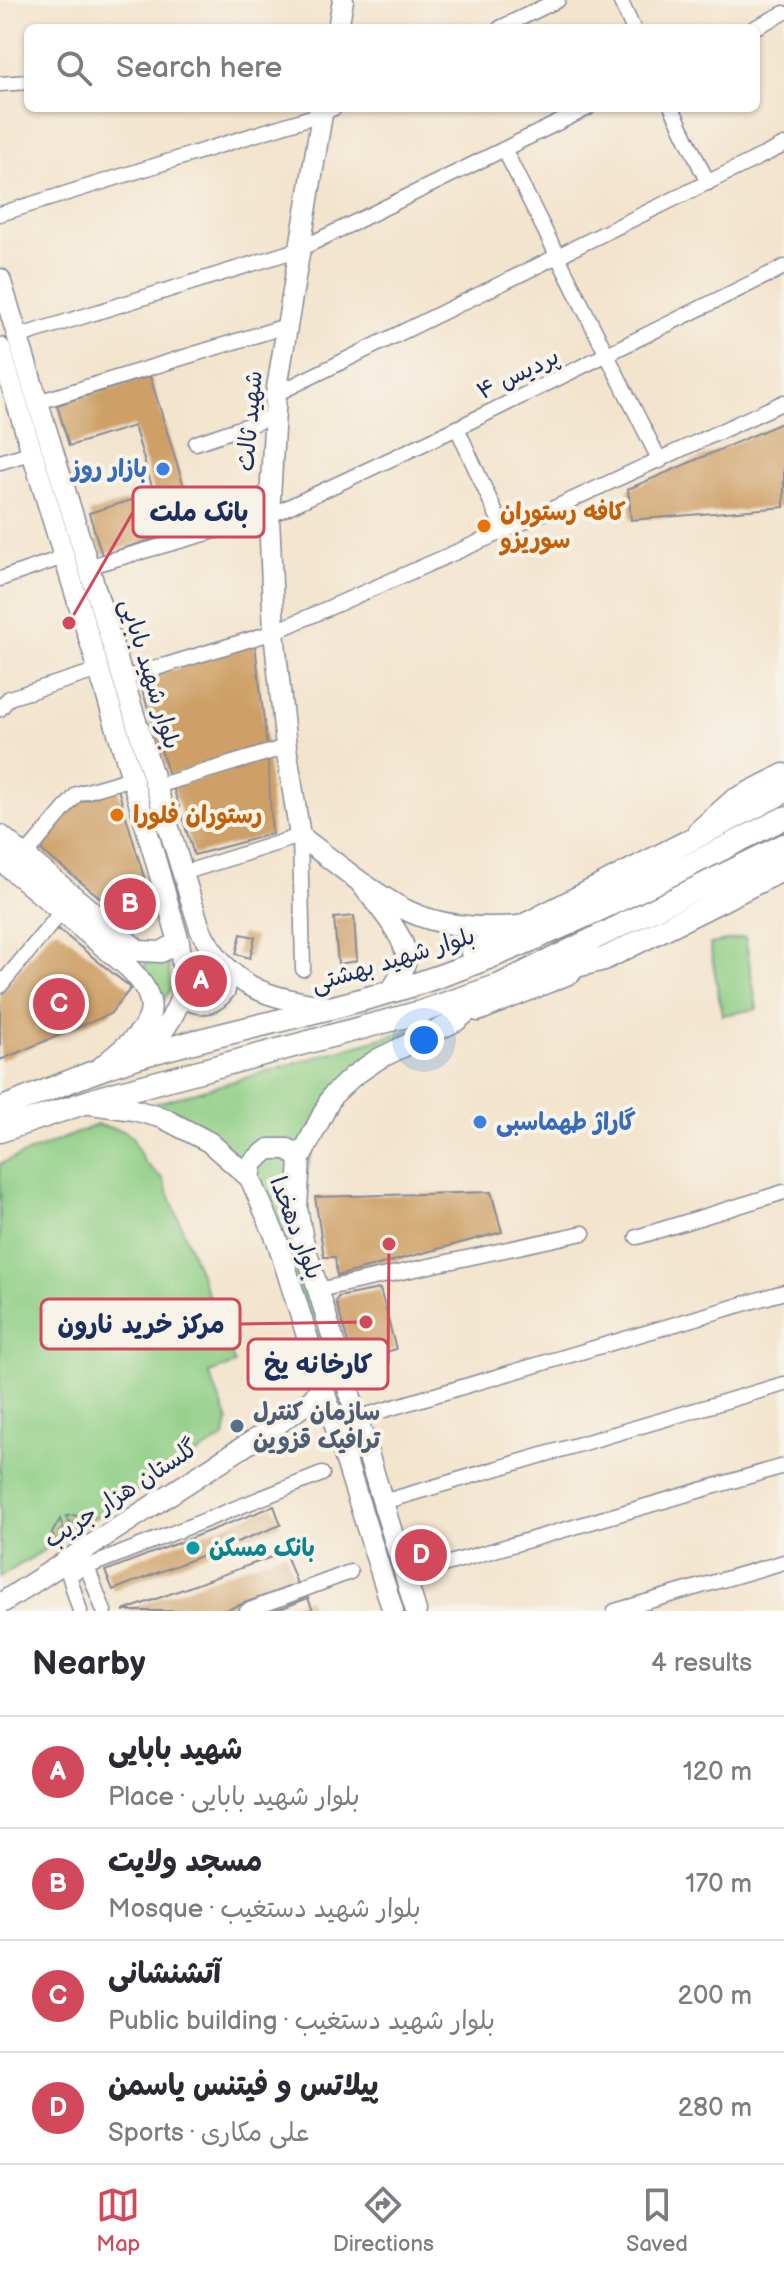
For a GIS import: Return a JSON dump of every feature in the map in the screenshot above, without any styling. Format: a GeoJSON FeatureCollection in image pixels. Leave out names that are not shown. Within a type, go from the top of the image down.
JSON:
{"type":"FeatureCollection","features":[{"type":"Feature","properties":{"kind":"main road"},"geometry":{"type":"LineString","coordinates":[[339,24],[343,0]]}},
{"type":"Feature","properties":{"kind":"main road","name":"شهید ثالث"},"geometry":{"type":"LineString","coordinates":[[300,836],[286,747],[274,632],[269,516],[276,394],[326,112]]}},
{"type":"Feature","properties":{"kind":"main road","name":"بلوار شهید بابایی"},"geometry":{"type":"LineString","coordinates":[[0,279],[5,352],[30,453],[132,778],[179,942],[183,965],[182,994],[175,1015],[146,1054]]}},
{"type":"Feature","properties":{"kind":"main road","name":"بلوار شهید بابایی"},"geometry":{"type":"LineString","coordinates":[[5,352],[38,402],[200,929],[227,971],[255,989],[289,1001],[333,1007]]}},
{"type":"Feature","properties":{"kind":"main road"},"geometry":{"type":"LineString","coordinates":[[683,843],[733,800],[784,774]]}},
{"type":"Feature","properties":{"kind":"main road"},"geometry":{"type":"LineString","coordinates":[[359,881],[404,943],[406,958],[401,975],[402,988],[784,792]]}},
{"type":"Feature","properties":{"kind":"main road","name":"بلوار شهید بهشتی"},"geometry":{"type":"LineString","coordinates":[[0,1109],[146,1054],[402,988],[497,954],[580,919],[784,818]]}},
{"type":"Feature","properties":{"kind":"main road"},"geometry":{"type":"LineString","coordinates":[[0,835],[134,959],[151,997],[152,1012],[142,1030],[98,1071],[0,1098]]}},
{"type":"Feature","properties":{"kind":"main road"},"geometry":{"type":"LineString","coordinates":[[300,836],[359,881],[404,909],[440,921],[488,928],[519,926]]}},
{"type":"Feature","properties":{"kind":"main road"},"geometry":{"type":"LineString","coordinates":[[500,985],[784,845]]}},
{"type":"Feature","properties":{"kind":"main road"},"geometry":{"type":"LineString","coordinates":[[0,860],[62,911],[134,959],[161,952],[179,942]]}},
{"type":"Feature","properties":{"kind":"main road"},"geometry":{"type":"LineString","coordinates":[[456,1021],[604,959],[784,869]]}},
{"type":"Feature","properties":{"kind":"main road"},"geometry":{"type":"LineString","coordinates":[[0,1131],[84,1103],[421,1012],[500,985],[604,959]]}},
{"type":"Feature","properties":{"kind":"main road"},"geometry":{"type":"LineString","coordinates":[[182,994],[199,1003],[211,1002],[225,990],[227,971]]}},
{"type":"Feature","properties":{"kind":"main road","name":"بلوار دهخدا"},"geometry":{"type":"LineString","coordinates":[[416,1611],[303,1240],[297,1208],[300,1159],[326,1105],[352,1077],[378,1059],[456,1021],[500,985]]}},
{"type":"Feature","properties":{"kind":"main road","name":"بلوار دهخدا"},"geometry":{"type":"LineString","coordinates":[[84,1103],[134,1110],[163,1118],[209,1142],[250,1178],[277,1240],[393,1611]]}},
{"type":"Feature","properties":{"kind":"main road"},"geometry":{"type":"LineString","coordinates":[[0,1140],[56,1113]]}},
{"type":"Feature","properties":{"kind":"main road"},"geometry":{"type":"LineString","coordinates":[[250,1178],[255,1159],[269,1149],[288,1149],[300,1159]]}},
{"type":"Feature","properties":{"kind":"main road"},"geometry":{"type":"LineString","coordinates":[[271,1429],[314,1398],[322,1383]]}},
{"type":"Feature","properties":{"kind":"main road"},"geometry":{"type":"LineString","coordinates":[[271,1429],[312,1413],[323,1414],[333,1420]]}},
{"type":"Feature","properties":{"kind":"main road","name":"گلستان هزار جریب"},"geometry":{"type":"LineString","coordinates":[[0,1604],[75,1563],[271,1429]]}},
{"type":"Feature","properties":{"kind":"street"},"geometry":{"type":"LineString","coordinates":[[508,24],[558,0]]}},
{"type":"Feature","properties":{"kind":"street"},"geometry":{"type":"LineString","coordinates":[[620,0],[631,24]]}},
{"type":"Feature","properties":{"kind":"street"},"geometry":{"type":"LineString","coordinates":[[760,25],[784,13]]}},
{"type":"Feature","properties":{"kind":"street"},"geometry":{"type":"LineString","coordinates":[[0,84],[24,82]]}},
{"type":"Feature","properties":{"kind":"street"},"geometry":{"type":"LineString","coordinates":[[0,214],[320,112]]}},
{"type":"Feature","properties":{"kind":"street"},"geometry":{"type":"LineString","coordinates":[[5,352],[300,249],[580,112]]}},
{"type":"Feature","properties":{"kind":"street"},"geometry":{"type":"LineString","coordinates":[[674,112],[708,183]]}},
{"type":"Feature","properties":{"kind":"street"},"geometry":{"type":"LineString","coordinates":[[276,394],[784,145]]}},
{"type":"Feature","properties":{"kind":"street"},"geometry":{"type":"LineString","coordinates":[[504,149],[660,461]]}},
{"type":"Feature","properties":{"kind":"street","name":"پردیس ۴"},"geometry":{"type":"LineString","coordinates":[[90,566],[269,516],[457,428],[784,267]]}},
{"type":"Feature","properties":{"kind":"street"},"geometry":{"type":"LineString","coordinates":[[38,402],[286,326]]}},
{"type":"Feature","properties":{"kind":"street"},"geometry":{"type":"LineString","coordinates":[[124,678],[274,632],[660,461],[784,402]]}},
{"type":"Feature","properties":{"kind":"street"},"geometry":{"type":"LineString","coordinates":[[196,443],[275,416]]}},
{"type":"Feature","properties":{"kind":"street"},"geometry":{"type":"LineString","coordinates":[[457,428],[504,531]]}},
{"type":"Feature","properties":{"kind":"street"},"geometry":{"type":"LineString","coordinates":[[0,462],[30,453]]}},
{"type":"Feature","properties":{"kind":"street"},"geometry":{"type":"LineString","coordinates":[[0,579],[64,557]]}},
{"type":"Feature","properties":{"kind":"street"},"geometry":{"type":"LineString","coordinates":[[0,709],[9,698],[99,670]]}},
{"type":"Feature","properties":{"kind":"street"},"geometry":{"type":"LineString","coordinates":[[157,786],[286,747]]}},
{"type":"Feature","properties":{"kind":"street"},"geometry":{"type":"LineString","coordinates":[[25,856],[77,794],[132,778]]}},
{"type":"Feature","properties":{"kind":"street"},"geometry":{"type":"LineString","coordinates":[[183,873],[300,836]]}},
{"type":"Feature","properties":{"kind":"street","name":"شهید ثالث"},"geometry":{"type":"LineString","coordinates":[[300,836],[303,969]]}},
{"type":"Feature","properties":{"kind":"street"},"geometry":{"type":"LineString","coordinates":[[0,986],[62,911]]}},
{"type":"Feature","properties":{"kind":"street"},"geometry":{"type":"LineString","coordinates":[[637,1237],[784,1192]]}},
{"type":"Feature","properties":{"kind":"street"},"geometry":{"type":"LineString","coordinates":[[318,1290],[583,1233]]}},
{"type":"Feature","properties":{"kind":"street"},"geometry":{"type":"LineString","coordinates":[[357,1418],[784,1292]]}},
{"type":"Feature","properties":{"kind":"street"},"geometry":{"type":"LineString","coordinates":[[383,1502],[784,1384]]}},
{"type":"Feature","properties":{"kind":"street"},"geometry":{"type":"LineString","coordinates":[[405,1576],[784,1466]]}},
{"type":"Feature","properties":{"kind":"street"},"geometry":{"type":"LineString","coordinates":[[75,1563],[322,1474]]}},
{"type":"Feature","properties":{"kind":"street"},"geometry":{"type":"LineString","coordinates":[[615,1611],[784,1562]]}},
{"type":"Feature","properties":{"kind":"street"},"geometry":{"type":"LineString","coordinates":[[75,1563],[80,1611]]}},
{"type":"Feature","properties":{"kind":"street"},"geometry":{"type":"LineString","coordinates":[[75,1563],[104,1611]]}},
{"type":"Feature","properties":{"kind":"street"},"geometry":{"type":"LineString","coordinates":[[247,1611],[350,1572]]}},
{"type":"Feature","properties":{"kind":"green space"},"geometry":{"type":"Polygon","coordinates":[[[745,937],[757,1009],[722,1015],[710,944],[745,937]]]}},
{"type":"Feature","properties":{"kind":"green space"},"geometry":{"type":"Polygon","coordinates":[[[167,955],[171,989],[159,1007],[156,986],[144,969],[147,959],[167,955]]]}},
{"type":"Feature","properties":{"kind":"green space"},"geometry":{"type":"Polygon","coordinates":[[[456,1021],[414,1041],[324,1108],[297,1208],[416,1611],[393,1611],[250,1178],[209,1142],[134,1110],[420,1027],[456,1021]]]}},
{"type":"Feature","properties":{"kind":"green space"},"geometry":{"type":"Polygon","coordinates":[[[97,1125],[124,1131],[132,1137],[144,1162],[163,1179],[235,1364],[209,1373],[228,1421],[225,1437],[78,1528],[76,1524],[71,1526],[68,1519],[61,1522],[64,1529],[59,1532],[62,1539],[0,1577],[0,1164],[97,1125]]]}},
{"type":"Feature","properties":{"kind":"building","name":"بازار روز"},"geometry":{"type":"Polygon","coordinates":[[[150,376],[196,526],[102,555],[89,513],[154,493],[134,426],[69,446],[57,405],[150,376]]]}},
{"type":"Feature","properties":{"kind":"building"},"geometry":{"type":"Polygon","coordinates":[[[784,422],[784,507],[631,520],[628,489],[784,422]]]}},
{"type":"Feature","properties":{"kind":"building"},"geometry":{"type":"Polygon","coordinates":[[[255,644],[267,747],[169,776],[139,680],[255,644]]]}},
{"type":"Feature","properties":{"kind":"building"},"geometry":{"type":"Polygon","coordinates":[[[268,758],[272,834],[194,855],[173,787],[268,758]]]}},
{"type":"Feature","properties":{"kind":"building"},"geometry":{"type":"Polygon","coordinates":[[[118,789],[157,921],[142,931],[42,851],[41,845],[77,803],[118,789]]]}},
{"type":"Feature","properties":{"kind":"building"},"geometry":{"type":"Polygon","coordinates":[[[354,916],[357,961],[338,964],[334,918],[354,916]]]}},
{"type":"Feature","properties":{"kind":"building"},"geometry":{"type":"Polygon","coordinates":[[[58,929],[131,988],[110,1014],[0,1060],[0,993],[50,932],[58,929]]]}},
{"type":"Feature","properties":{"kind":"building"},"geometry":{"type":"Polygon","coordinates":[[[241,934],[255,937],[250,958],[236,954],[241,934]]]}},
{"type":"Feature","properties":{"kind":"building"},"geometry":{"type":"Polygon","coordinates":[[[491,1192],[502,1232],[337,1276],[335,1257],[324,1257],[315,1197],[491,1192]]]}},
{"type":"Feature","properties":{"kind":"building"},"geometry":{"type":"Polygon","coordinates":[[[380,1289],[396,1349],[354,1362],[336,1302],[338,1297],[380,1289]]]}},
{"type":"Feature","properties":{"kind":"building"},"geometry":{"type":"Polygon","coordinates":[[[286,1345],[297,1363],[259,1387],[247,1368],[286,1345]]]}},
{"type":"Feature","properties":{"kind":"building","name":"بانک مسکن"},"geometry":{"type":"Polygon","coordinates":[[[274,1506],[281,1525],[113,1590],[105,1571],[274,1506]]]}},
{"type":"Feature","properties":{"kind":"building"},"geometry":{"type":"Polygon","coordinates":[[[75,1515],[87,1526],[79,1530],[76,1523],[71,1526],[66,1516],[75,1515]]]}},
{"type":"Feature","properties":{"kind":"building"},"geometry":{"type":"Polygon","coordinates":[[[60,1519],[64,1529],[59,1532],[62,1540],[56,1544],[52,1533],[60,1519]]]}},
{"type":"Feature","properties":{"kind":"building"},"geometry":{"type":"Polygon","coordinates":[[[285,1552],[297,1584],[223,1611],[123,1611],[285,1552]]]}},
{"type":"Feature","properties":{"kind":"building"},"geometry":{"type":"Polygon","coordinates":[[[308,1598],[313,1611],[275,1611],[308,1598]]]}},
{"type":"Feature","properties":{"kind":"place","name":"بازار روز"},"geometry":{"type":"Point","coordinates":[163,469]}},
{"type":"Feature","properties":{"kind":"place","name":"کافه رستوران سوریزو"},"geometry":{"type":"Point","coordinates":[484,526]}},
{"type":"Feature","properties":{"kind":"place","name":"بانک ملت"},"geometry":{"type":"Point","coordinates":[69,623]}},
{"type":"Feature","properties":{"kind":"place","name":"رستوران فلورا"},"geometry":{"type":"Point","coordinates":[117,815]}},
{"type":"Feature","properties":{"kind":"place","name":"مسجد ولایت"},"geometry":{"type":"Point","coordinates":[130,904]}},
{"type":"Feature","properties":{"kind":"place","name":"شهید بابایی"},"geometry":{"type":"Point","coordinates":[201,981]}},
{"type":"Feature","properties":{"kind":"place","name":"آتشنشانی"},"geometry":{"type":"Point","coordinates":[59,1004]}},
{"type":"Feature","properties":{"kind":"place","name":"گاراژ طهماسبی"},"geometry":{"type":"Point","coordinates":[480,1122]}},
{"type":"Feature","properties":{"kind":"place","name":"کارخانه یخ"},"geometry":{"type":"Point","coordinates":[389,1244]}},
{"type":"Feature","properties":{"kind":"place","name":"مرکز خرید نارون"},"geometry":{"type":"Point","coordinates":[366,1322]}},
{"type":"Feature","properties":{"kind":"place","name":"سازمان کنترل ترافیک قزوین"},"geometry":{"type":"Point","coordinates":[237,1426]}},
{"type":"Feature","properties":{"kind":"place","name":"بانک مسکن"},"geometry":{"type":"Point","coordinates":[193,1548]}},
{"type":"Feature","properties":{"kind":"place","name":"پیلاتس و فیتنس یاسمن"},"geometry":{"type":"Point","coordinates":[421,1555]}}]}
